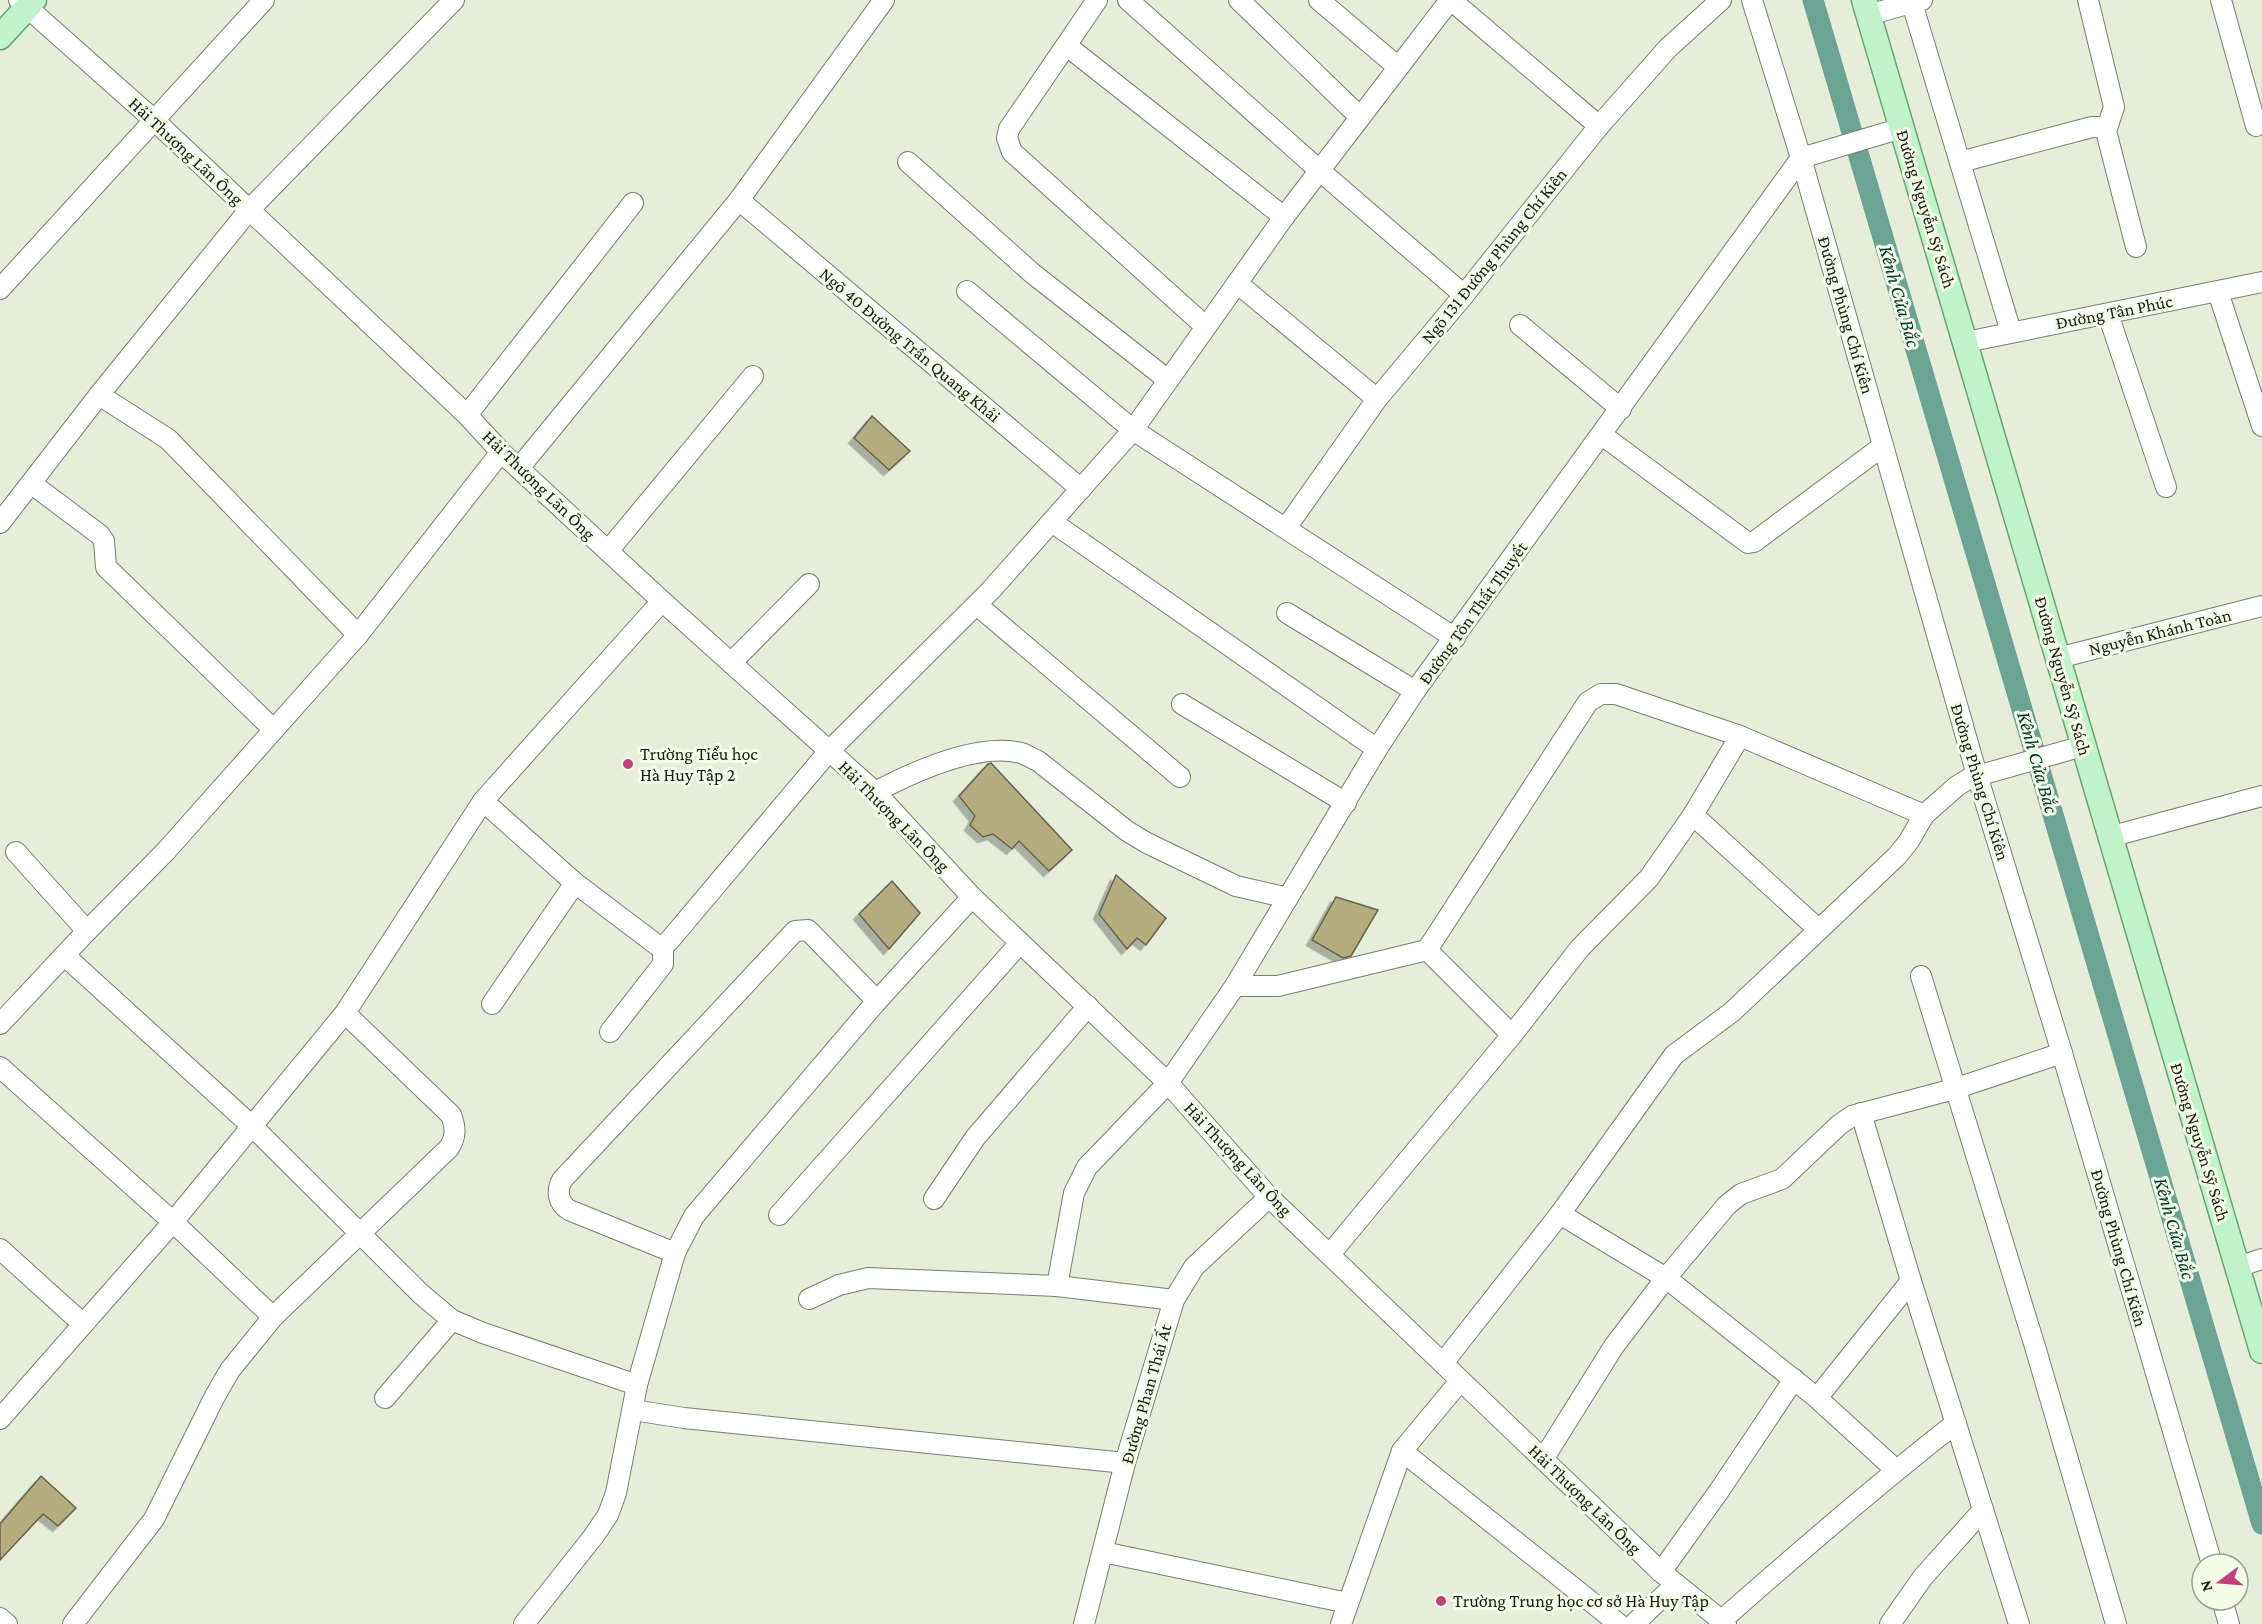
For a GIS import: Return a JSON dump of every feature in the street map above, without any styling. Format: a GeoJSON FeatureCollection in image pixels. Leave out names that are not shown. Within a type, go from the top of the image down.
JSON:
{"type":"FeatureCollection","features":[{"type":"Feature","properties":{"kind":"main road"},"geometry":{"type":"LineString","coordinates":[[0,37],[27,2]]}},
{"type":"Feature","properties":{"kind":"main road","name":"Đường Nguyễn Sỹ Sách"},"geometry":{"type":"LineString","coordinates":[[1866,7],[2262,1352]]}},
{"type":"Feature","properties":{"kind":"street"},"geometry":{"type":"LineString","coordinates":[[0,289],[264,0]]}},
{"type":"Feature","properties":{"kind":"street"},"geometry":{"type":"LineString","coordinates":[[0,523],[99,395],[249,210],[454,0]]}},
{"type":"Feature","properties":{"kind":"street"},"geometry":{"type":"LineString","coordinates":[[519,468],[739,200],[884,0]]}},
{"type":"Feature","properties":{"kind":"street"},"geometry":{"type":"LineString","coordinates":[[1097,0],[1009,129],[1008,143],[1012,152],[1205,326]]}},
{"type":"Feature","properties":{"kind":"street"},"geometry":{"type":"LineString","coordinates":[[1128,0],[1464,295]]}},
{"type":"Feature","properties":{"kind":"street"},"geometry":{"type":"LineString","coordinates":[[1239,0],[1360,117]]}},
{"type":"Feature","properties":{"kind":"street"},"geometry":{"type":"LineString","coordinates":[[1319,0],[1398,67]]}},
{"type":"Feature","properties":{"kind":"street"},"geometry":{"type":"LineString","coordinates":[[610,1032],[663,964],[663,946],[829,751],[977,605],[1133,430],[1284,217],[1450,0],[1599,126]]}},
{"type":"Feature","properties":{"kind":"street","name":"Ngõ 131 Đường Phùng Chí Kiên"},"geometry":{"type":"LineString","coordinates":[[1286,528],[1377,399],[1464,295],[1599,126],[1668,48],[1721,0]]}},
{"type":"Feature","properties":{"kind":"street","name":"Đường Phùng Chí Kiên"},"geometry":{"type":"LineString","coordinates":[[1752,0],[1809,156],[1883,446],[1977,775],[2062,1053],[2208,1552]]}},
{"type":"Feature","properties":{"kind":"street"},"geometry":{"type":"LineString","coordinates":[[2088,0],[2114,107],[2114,112],[2106,126],[2136,248]]}},
{"type":"Feature","properties":{"kind":"street"},"geometry":{"type":"LineString","coordinates":[[2221,0],[2256,126]]}},
{"type":"Feature","properties":{"kind":"street"},"geometry":{"type":"LineString","coordinates":[[1866,7],[1917,1],[1960,162],[2011,332]]}},
{"type":"Feature","properties":{"kind":"street","name":"Hải Thượng Lãn Ông"},"geometry":{"type":"LineString","coordinates":[[27,2],[467,415],[501,452],[662,601],[875,792],[972,897],[1168,1083],[1269,1197],[1668,1578],[1724,1622]]}},
{"type":"Feature","properties":{"kind":"street"},"geometry":{"type":"LineString","coordinates":[[1066,46],[1284,217]]}},
{"type":"Feature","properties":{"kind":"street"},"geometry":{"type":"LineString","coordinates":[[1960,162],[2092,127],[2106,126]]}},
{"type":"Feature","properties":{"kind":"street"},"geometry":{"type":"LineString","coordinates":[[1809,156],[1902,128]]}},
{"type":"Feature","properties":{"kind":"street","name":"Đường Tôn Thất Thuyết"},"geometry":{"type":"LineString","coordinates":[[1057,1286],[1078,1183],[1087,1167],[1168,1083],[1235,986],[1347,803],[1377,749],[1415,691],[1809,156]]}},
{"type":"Feature","properties":{"kind":"street"},"geometry":{"type":"LineString","coordinates":[[908,162],[1032,273],[1168,380]]}},
{"type":"Feature","properties":{"kind":"street","name":"Ngõ 40 Đường Trần Quang Khải"},"geometry":{"type":"LineString","coordinates":[[739,200],[1081,489]]}},
{"type":"Feature","properties":{"kind":"street"},"geometry":{"type":"LineString","coordinates":[[467,415],[633,203]]}},
{"type":"Feature","properties":{"kind":"street","name":"Đường Tân Phúc"},"geometry":{"type":"LineString","coordinates":[[1966,342],[2262,282]]}},
{"type":"Feature","properties":{"kind":"street"},"geometry":{"type":"LineString","coordinates":[[1237,283],[1377,399]]}},
{"type":"Feature","properties":{"kind":"street"},"geometry":{"type":"LineString","coordinates":[[967,291],[1133,430],[1455,638]]}},
{"type":"Feature","properties":{"kind":"street"},"geometry":{"type":"LineString","coordinates":[[2218,292],[2262,426]]}},
{"type":"Feature","properties":{"kind":"street"},"geometry":{"type":"LineString","coordinates":[[2108,314],[2166,487]]}},
{"type":"Feature","properties":{"kind":"street"},"geometry":{"type":"LineString","coordinates":[[1520,325],[1621,409]]}},
{"type":"Feature","properties":{"kind":"street"},"geometry":{"type":"LineString","coordinates":[[608,551],[753,376]]}},
{"type":"Feature","properties":{"kind":"street"},"geometry":{"type":"LineString","coordinates":[[99,395],[168,439],[358,635]]}},
{"type":"Feature","properties":{"kind":"street"},"geometry":{"type":"LineString","coordinates":[[1602,435],[1748,543],[1754,542],[1883,446]]}},
{"type":"Feature","properties":{"kind":"street"},"geometry":{"type":"LineString","coordinates":[[2,1017],[65,956],[166,851],[358,635],[501,452]]}},
{"type":"Feature","properties":{"kind":"street"},"geometry":{"type":"LineString","coordinates":[[32,484],[100,535],[104,541],[106,567],[273,729]]}},
{"type":"Feature","properties":{"kind":"street"},"geometry":{"type":"LineString","coordinates":[[1052,522],[1377,749]]}},
{"type":"Feature","properties":{"kind":"street"},"geometry":{"type":"LineString","coordinates":[[731,663],[809,584]]}},
{"type":"Feature","properties":{"kind":"street"},"geometry":{"type":"LineString","coordinates":[[0,1419],[173,1222],[345,1013],[483,801],[662,601]]}},
{"type":"Feature","properties":{"kind":"street"},"geometry":{"type":"LineString","coordinates":[[977,605],[1180,777]]}},
{"type":"Feature","properties":{"kind":"street","name":"Nguyễn Khánh Toàn"},"geometry":{"type":"LineString","coordinates":[[2058,658],[2262,606]]}},
{"type":"Feature","properties":{"kind":"street"},"geometry":{"type":"LineString","coordinates":[[1287,613],[1415,691]]}},
{"type":"Feature","properties":{"kind":"street"},"geometry":{"type":"LineString","coordinates":[[1235,986],[1278,986],[1427,950],[1594,696],[1616,694],[1740,736],[1924,815]]}},
{"type":"Feature","properties":{"kind":"street"},"geometry":{"type":"LineString","coordinates":[[1182,704],[1347,803]]}},
{"type":"Feature","properties":{"kind":"street"},"geometry":{"type":"LineString","coordinates":[[1330,1254],[1512,1035],[1580,948],[1649,878],[1693,815],[1740,736]]}},
{"type":"Feature","properties":{"kind":"street"},"geometry":{"type":"LineString","coordinates":[[1443,1363],[1560,1214],[1674,1055],[1732,1012],[1897,856],[1924,815],[1957,786],[1977,775],[2083,746]]}},
{"type":"Feature","properties":{"kind":"street"},"geometry":{"type":"LineString","coordinates":[[875,792],[930,766],[952,759],[995,751],[1022,753],[1038,761],[1147,843],[1236,886],[1288,898]]}},
{"type":"Feature","properties":{"kind":"street"},"geometry":{"type":"LineString","coordinates":[[2109,837],[2262,796]]}},
{"type":"Feature","properties":{"kind":"street"},"geometry":{"type":"LineString","coordinates":[[483,801],[575,883],[657,945],[663,946]]}},
{"type":"Feature","properties":{"kind":"street"},"geometry":{"type":"LineString","coordinates":[[1693,815],[1818,929]]}},
{"type":"Feature","properties":{"kind":"street"},"geometry":{"type":"LineString","coordinates":[[16,852],[87,931]]}},
{"type":"Feature","properties":{"kind":"street"},"geometry":{"type":"LineString","coordinates":[[492,1004],[575,883]]}},
{"type":"Feature","properties":{"kind":"street"},"geometry":{"type":"LineString","coordinates":[[524,1624],[608,1515],[615,1493],[637,1385],[675,1253],[684,1233],[706,1202],[877,1001],[972,897]]}},
{"type":"Feature","properties":{"kind":"street"},"geometry":{"type":"LineString","coordinates":[[675,1253],[569,1210],[559,1197],[559,1186],[562,1180],[795,931],[808,930],[877,1001]]}},
{"type":"Feature","properties":{"kind":"street"},"geometry":{"type":"LineString","coordinates":[[779,1215],[1020,943]]}},
{"type":"Feature","properties":{"kind":"street"},"geometry":{"type":"LineString","coordinates":[[1427,950],[1512,1035]]}},
{"type":"Feature","properties":{"kind":"street"},"geometry":{"type":"LineString","coordinates":[[65,956],[253,1127],[421,1294],[452,1320],[483,1333],[637,1385]]}},
{"type":"Feature","properties":{"kind":"street"},"geometry":{"type":"LineString","coordinates":[[1921,976],[2036,1350],[2116,1624]]}},
{"type":"Feature","properties":{"kind":"street"},"geometry":{"type":"LineString","coordinates":[[934,1199],[975,1138],[1088,1006]]}},
{"type":"Feature","properties":{"kind":"street"},"geometry":{"type":"LineString","coordinates":[[73,1624],[154,1519],[220,1385],[273,1317],[449,1148],[455,1135],[451,1115],[345,1013]]}},
{"type":"Feature","properties":{"kind":"street"},"geometry":{"type":"LineString","coordinates":[[1544,1458],[1602,1363],[1666,1278],[1734,1199],[1741,1194],[1782,1179],[1839,1125],[1862,1113],[1954,1089],[2062,1053]]}},
{"type":"Feature","properties":{"kind":"street"},"geometry":{"type":"LineString","coordinates":[[0,1067],[173,1222],[273,1317]]}},
{"type":"Feature","properties":{"kind":"street"},"geometry":{"type":"LineString","coordinates":[[1862,1113],[1911,1281],[2019,1624]]}},
{"type":"Feature","properties":{"kind":"street","name":"Đường Phan Thái Ất"},"geometry":{"type":"LineString","coordinates":[[1084,1624],[1125,1463],[1174,1300],[1194,1267],[1269,1197]]}},
{"type":"Feature","properties":{"kind":"street"},"geometry":{"type":"LineString","coordinates":[[1560,1214],[1666,1278],[1817,1398],[1896,1470]]}},
{"type":"Feature","properties":{"kind":"street"},"geometry":{"type":"LineString","coordinates":[[0,1249],[83,1324]]}},
{"type":"Feature","properties":{"kind":"street"},"geometry":{"type":"LineString","coordinates":[[2237,1267],[2262,1259]]}},
{"type":"Feature","properties":{"kind":"street"},"geometry":{"type":"LineString","coordinates":[[809,1299],[839,1285],[868,1278],[1057,1286],[1174,1300]]}},
{"type":"Feature","properties":{"kind":"street"},"geometry":{"type":"LineString","coordinates":[[1817,1398],[1911,1281]]}},
{"type":"Feature","properties":{"kind":"street"},"geometry":{"type":"LineString","coordinates":[[385,1398],[452,1320]]}},
{"type":"Feature","properties":{"kind":"street"},"geometry":{"type":"LineString","coordinates":[[1634,1624],[1668,1578],[1719,1491],[1794,1379]]}},
{"type":"Feature","properties":{"kind":"street"},"geometry":{"type":"LineString","coordinates":[[1341,1624],[1402,1451],[1460,1381]]}},
{"type":"Feature","properties":{"kind":"street"},"geometry":{"type":"LineString","coordinates":[[633,1410],[684,1418],[1125,1463]]}},
{"type":"Feature","properties":{"kind":"street"},"geometry":{"type":"LineString","coordinates":[[1724,1622],[1896,1470],[1956,1423]]}},
{"type":"Feature","properties":{"kind":"street"},"geometry":{"type":"LineString","coordinates":[[1402,1451],[1619,1624]]}},
{"type":"Feature","properties":{"kind":"street"},"geometry":{"type":"LineString","coordinates":[[1890,1624],[1923,1577],[1983,1510]]}},
{"type":"Feature","properties":{"kind":"street"},"geometry":{"type":"LineString","coordinates":[[1103,1552],[1348,1603]]}},
{"type":"Feature","properties":{"kind":"building"},"geometry":{"type":"Polygon","coordinates":[[[872,416],[910,451],[889,470],[854,438],[872,416]]]}},
{"type":"Feature","properties":{"kind":"building"},"geometry":{"type":"Polygon","coordinates":[[[991,763],[1072,850],[1049,871],[1019,841],[1012,849],[993,834],[983,837],[970,825],[975,816],[959,796],[991,763]]]}},
{"type":"Feature","properties":{"kind":"building"},"geometry":{"type":"Polygon","coordinates":[[[1116,875],[1166,918],[1146,945],[1137,938],[1127,949],[1099,914],[1116,875]]]}},
{"type":"Feature","properties":{"kind":"building"},"geometry":{"type":"Polygon","coordinates":[[[892,881],[920,913],[889,949],[859,914],[892,881]]]}},
{"type":"Feature","properties":{"kind":"building"},"geometry":{"type":"Polygon","coordinates":[[[1336,897],[1378,910],[1351,956],[1343,958],[1312,940],[1336,897]]]}},
{"type":"Feature","properties":{"kind":"building"},"geometry":{"type":"Polygon","coordinates":[[[41,1476],[76,1508],[58,1526],[43,1514],[0,1560],[0,1524],[41,1476]]]}},
{"type":"Feature","properties":{"kind":"waterway","name":"Kênh Cửa Bắc"},"geometry":{"type":"LineString","coordinates":[[1813,0],[2262,1524]]}},
{"type":"Feature","properties":{"kind":"place","name":"Trường Tiểu học Hà Huy Tập 2"},"geometry":{"type":"Point","coordinates":[628,764]}},
{"type":"Feature","properties":{"kind":"place","name":"Trường Trung học cơ sở Hà Huy Tập"},"geometry":{"type":"Point","coordinates":[1441,1601]}}]}
